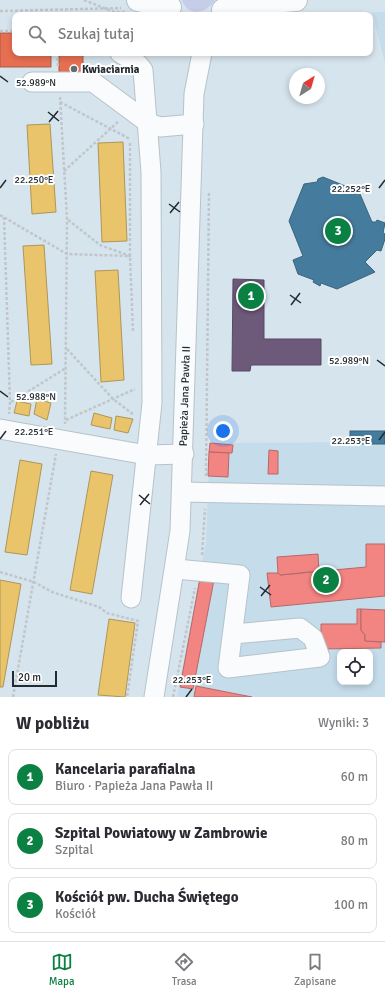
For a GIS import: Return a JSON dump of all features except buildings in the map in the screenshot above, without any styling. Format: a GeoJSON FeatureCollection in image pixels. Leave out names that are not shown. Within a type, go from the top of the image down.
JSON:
{"type":"FeatureCollection","features":[{"type":"Feature","properties":{"kind":"main road"},"geometry":{"type":"LineString","coordinates":[[222,8],[242,4],[296,0]]}},
{"type":"Feature","properties":{"kind":"main road"},"geometry":{"type":"LineString","coordinates":[[131,7],[172,7]]}},
{"type":"Feature","properties":{"kind":"street"},"geometry":{"type":"LineString","coordinates":[[125,56],[138,64],[143,70],[140,117],[151,172],[152,403],[131,598]]}},
{"type":"Feature","properties":{"kind":"street","name":"Papieża Jana Pawła II"},"geometry":{"type":"LineString","coordinates":[[154,697],[176,569],[180,531],[184,454],[194,124],[194,94],[188,56]]}},
{"type":"Feature","properties":{"kind":"street","name":"Papieża Jana Pawła II"},"geometry":{"type":"LineString","coordinates":[[194,94],[201,56]]}},
{"type":"Feature","properties":{"kind":"street"},"geometry":{"type":"LineString","coordinates":[[32,82],[94,82],[140,117],[160,127],[194,124]]}},
{"type":"Feature","properties":{"kind":"street"},"geometry":{"type":"LineString","coordinates":[[4,423],[62,432],[147,455],[184,454]]}},
{"type":"Feature","properties":{"kind":"street"},"geometry":{"type":"LineString","coordinates":[[182,492],[385,496]]}},
{"type":"Feature","properties":{"kind":"street"},"geometry":{"type":"LineString","coordinates":[[176,569],[240,575],[233,634]]}},
{"type":"Feature","properties":{"kind":"path"},"geometry":{"type":"LineString","coordinates":[[84,0],[103,8]]}},
{"type":"Feature","properties":{"kind":"path"},"geometry":{"type":"LineString","coordinates":[[0,11],[131,7]]}},
{"type":"Feature","properties":{"kind":"path"},"geometry":{"type":"LineString","coordinates":[[0,31],[12,31]]}},
{"type":"Feature","properties":{"kind":"path"},"geometry":{"type":"LineString","coordinates":[[13,697],[62,432],[66,420],[67,218],[57,56]]}},
{"type":"Feature","properties":{"kind":"path"},"geometry":{"type":"LineString","coordinates":[[60,102],[130,140]]}},
{"type":"Feature","properties":{"kind":"path"},"geometry":{"type":"LineString","coordinates":[[64,171],[110,129],[140,117]]}},
{"type":"Feature","properties":{"kind":"path"},"geometry":{"type":"LineString","coordinates":[[133,334],[130,256],[130,140],[140,117]]}},
{"type":"Feature","properties":{"kind":"path"},"geometry":{"type":"LineString","coordinates":[[0,214],[67,254],[130,256]]}},
{"type":"Feature","properties":{"kind":"path"},"geometry":{"type":"LineString","coordinates":[[4,217],[10,402],[4,423]]}},
{"type":"Feature","properties":{"kind":"path"},"geometry":{"type":"LineString","coordinates":[[67,218],[100,245],[130,256]]}},
{"type":"Feature","properties":{"kind":"path"},"geometry":{"type":"LineString","coordinates":[[66,348],[113,399],[137,417],[136,410]]}},
{"type":"Feature","properties":{"kind":"path"},"geometry":{"type":"LineString","coordinates":[[10,402],[66,368]]}},
{"type":"Feature","properties":{"kind":"path"},"geometry":{"type":"LineString","coordinates":[[135,381],[136,396]]}},
{"type":"Feature","properties":{"kind":"path"},"geometry":{"type":"LineString","coordinates":[[66,420],[136,388]]}},
{"type":"Feature","properties":{"kind":"path"},"geometry":{"type":"LineString","coordinates":[[0,572],[34,582],[52,592],[99,608],[107,613],[138,621],[127,697]]}},
{"type":"Feature","properties":{"kind":"shaded area"},"geometry":{"type":"Polygon","coordinates":[[[182,0],[215,0],[207,8],[198,12],[185,6],[182,0]]]}},
{"type":"Feature","properties":{"kind":"shaded area"},"geometry":{"type":"Polygon","coordinates":[[[373,12],[385,12],[385,63],[373,12]]]}},
{"type":"Feature","properties":{"kind":"shaded area"},"geometry":{"type":"Polygon","coordinates":[[[385,442],[385,697],[177,697],[206,542],[210,443],[385,442]]]}},
{"type":"Feature","properties":{"kind":"place","name":"Kwiaciarnia"},"geometry":{"type":"Point","coordinates":[74,69]}},
{"type":"Feature","properties":{"kind":"place","name":"Kościół pw. Ducha Świętego"},"geometry":{"type":"Point","coordinates":[338,231]}},
{"type":"Feature","properties":{"kind":"place","name":"Kancelaria parafialna"},"geometry":{"type":"Point","coordinates":[251,296]}},
{"type":"Feature","properties":{"kind":"place","name":"Szpital Powiatowy w Zambrowie"},"geometry":{"type":"Point","coordinates":[326,580]}}]}
